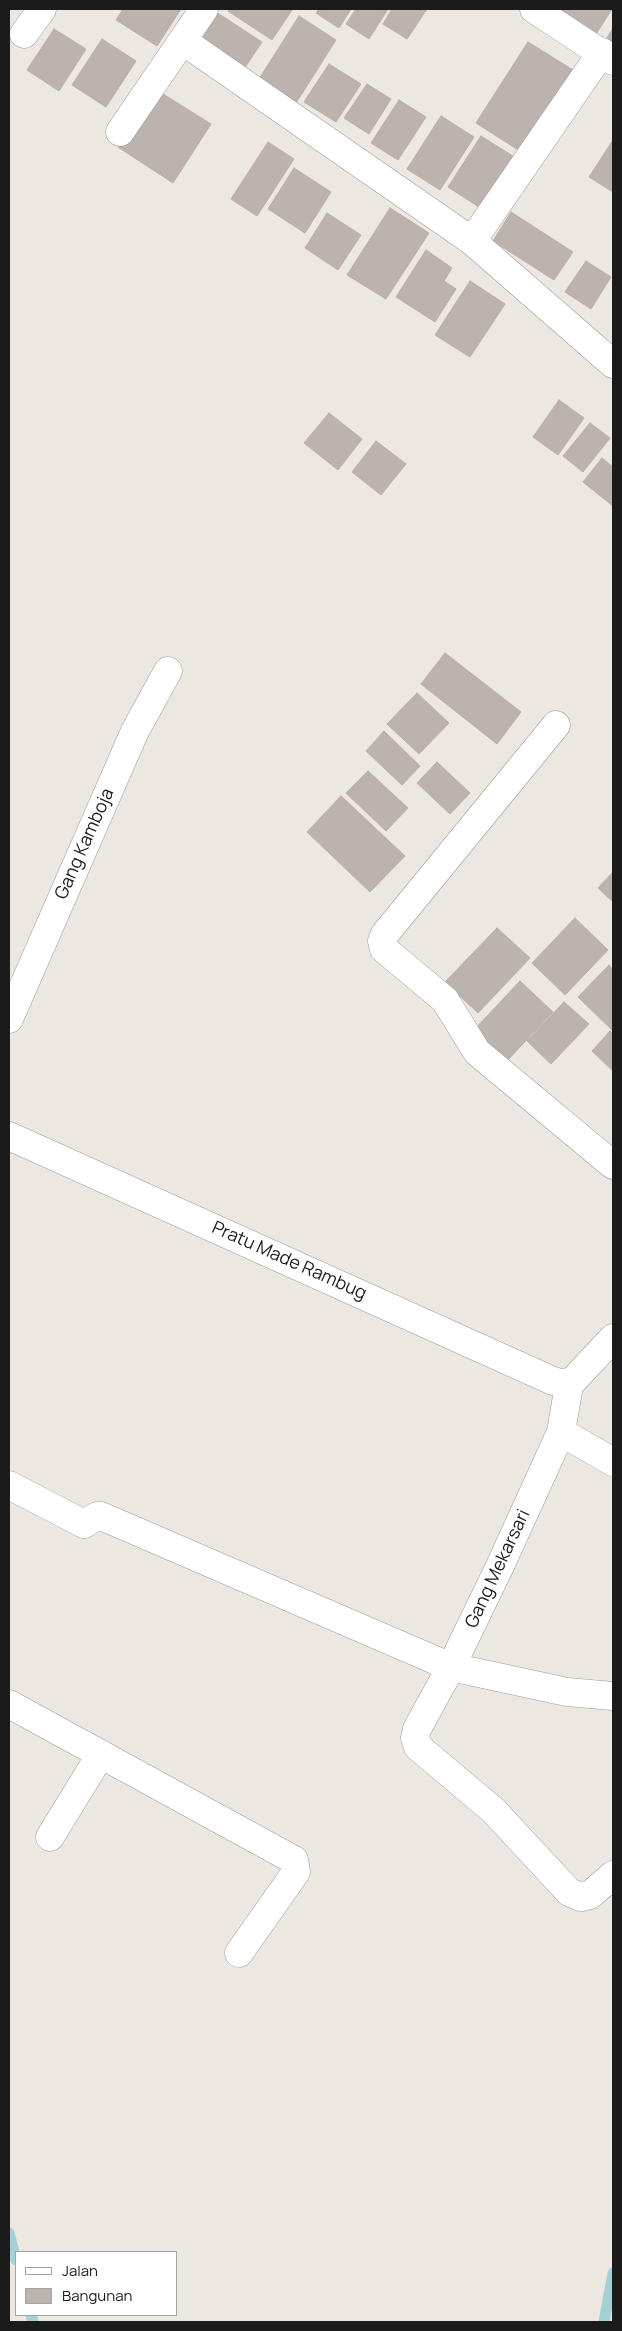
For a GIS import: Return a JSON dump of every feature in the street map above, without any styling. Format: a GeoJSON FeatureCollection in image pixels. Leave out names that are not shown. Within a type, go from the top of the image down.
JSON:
{"type":"FeatureCollection","features":[{"type":"Feature","properties":{"kind":"street"},"geometry":{"type":"LineString","coordinates":[[24,34],[42,9]]}},
{"type":"Feature","properties":{"kind":"street"},"geometry":{"type":"LineString","coordinates":[[120,132],[204,9]]}},
{"type":"Feature","properties":{"kind":"street"},"geometry":{"type":"LineString","coordinates":[[472,241],[607,56],[534,9]]}},
{"type":"Feature","properties":{"kind":"street"},"geometry":{"type":"LineString","coordinates":[[183,41],[472,241],[613,364]]}},
{"type":"Feature","properties":{"kind":"street","name":"Gang Kamboja"},"geometry":{"type":"LineString","coordinates":[[9,1019],[135,731],[168,671]]}},
{"type":"Feature","properties":{"kind":"street"},"geometry":{"type":"LineString","coordinates":[[556,725],[385,934],[382,941],[384,949],[446,1000],[477,1052],[613,1166]]}},
{"type":"Feature","properties":{"kind":"street","name":"Pratu Made Rambug"},"geometry":{"type":"LineString","coordinates":[[9,1136],[544,1377],[569,1385]]}},
{"type":"Feature","properties":{"kind":"street"},"geometry":{"type":"LineString","coordinates":[[569,1385],[613,1339]]}},
{"type":"Feature","properties":{"kind":"street","name":"Gang Mekarsari"},"geometry":{"type":"LineString","coordinates":[[569,1385],[561,1432],[452,1667],[417,1729],[415,1738],[418,1747],[494,1811],[569,1892],[581,1897],[590,1895],[613,1876]]}},
{"type":"Feature","properties":{"kind":"street"},"geometry":{"type":"LineString","coordinates":[[561,1432],[613,1462]]}},
{"type":"Feature","properties":{"kind":"street"},"geometry":{"type":"LineString","coordinates":[[9,1485],[84,1524],[97,1516],[102,1516],[452,1667],[567,1692],[613,1696]]}},
{"type":"Feature","properties":{"kind":"street"},"geometry":{"type":"LineString","coordinates":[[9,1704],[294,1860],[296,1872],[239,1953]]}},
{"type":"Feature","properties":{"kind":"street"},"geometry":{"type":"LineString","coordinates":[[50,1837],[101,1754]]}},
{"type":"Feature","properties":{"kind":"building"},"geometry":{"type":"Polygon","coordinates":[[[123,9],[181,9],[157,46],[116,20],[123,9]]]}},
{"type":"Feature","properties":{"kind":"building"},"geometry":{"type":"Polygon","coordinates":[[[230,9],[292,10],[272,40],[228,11],[230,9]]]}},
{"type":"Feature","properties":{"kind":"building"},"geometry":{"type":"Polygon","coordinates":[[[319,9],[351,9],[339,28],[316,13],[319,9]]]}},
{"type":"Feature","properties":{"kind":"building"},"geometry":{"type":"Polygon","coordinates":[[[356,9],[388,9],[369,39],[346,24],[356,9]]]}},
{"type":"Feature","properties":{"kind":"building"},"geometry":{"type":"Polygon","coordinates":[[[392,9],[427,9],[407,39],[383,24],[392,9]]]}},
{"type":"Feature","properties":{"kind":"building"},"geometry":{"type":"Polygon","coordinates":[[[563,9],[612,9],[595,36],[560,13],[563,9]]]}},
{"type":"Feature","properties":{"kind":"building"},"geometry":{"type":"Polygon","coordinates":[[[216,12],[262,42],[244,69],[198,40],[216,12]]]}},
{"type":"Feature","properties":{"kind":"building"},"geometry":{"type":"Polygon","coordinates":[[[299,16],[336,40],[296,103],[259,79],[299,16]]]}},
{"type":"Feature","properties":{"kind":"building"},"geometry":{"type":"Polygon","coordinates":[[[613,28],[613,49],[604,43],[613,28]]]}},
{"type":"Feature","properties":{"kind":"building"},"geometry":{"type":"Polygon","coordinates":[[[54,29],[86,49],[59,91],[27,70],[54,29]]]}},
{"type":"Feature","properties":{"kind":"building"},"geometry":{"type":"Polygon","coordinates":[[[102,39],[136,61],[106,107],[72,85],[102,39]]]}},
{"type":"Feature","properties":{"kind":"building"},"geometry":{"type":"Polygon","coordinates":[[[528,42],[573,70],[520,151],[476,123],[528,42]]]}},
{"type":"Feature","properties":{"kind":"building"},"geometry":{"type":"Polygon","coordinates":[[[329,64],[361,84],[336,122],[304,102],[329,64]]]}},
{"type":"Feature","properties":{"kind":"building"},"geometry":{"type":"Polygon","coordinates":[[[367,84],[391,99],[369,134],[344,118],[367,84]]]}},
{"type":"Feature","properties":{"kind":"building"},"geometry":{"type":"Polygon","coordinates":[[[155,89],[211,124],[173,183],[118,147],[155,89]]]}},
{"type":"Feature","properties":{"kind":"building"},"geometry":{"type":"Polygon","coordinates":[[[399,100],[426,117],[398,160],[371,143],[399,100]]]}},
{"type":"Feature","properties":{"kind":"building"},"geometry":{"type":"Polygon","coordinates":[[[441,116],[474,137],[440,190],[407,169],[441,116]]]}},
{"type":"Feature","properties":{"kind":"building"},"geometry":{"type":"Polygon","coordinates":[[[481,136],[516,158],[482,209],[448,187],[481,136]]]}},
{"type":"Feature","properties":{"kind":"building"},"geometry":{"type":"Polygon","coordinates":[[[613,140],[613,192],[589,177],[613,140]]]}},
{"type":"Feature","properties":{"kind":"building"},"geometry":{"type":"Polygon","coordinates":[[[268,142],[294,159],[257,216],[231,199],[268,142]]]}},
{"type":"Feature","properties":{"kind":"building"},"geometry":{"type":"Polygon","coordinates":[[[294,168],[331,192],[305,233],[268,209],[294,168]]]}},
{"type":"Feature","properties":{"kind":"building"},"geometry":{"type":"Polygon","coordinates":[[[390,208],[429,233],[386,299],[347,275],[390,208]]]}},
{"type":"Feature","properties":{"kind":"building"},"geometry":{"type":"Polygon","coordinates":[[[511,212],[573,252],[554,280],[493,241],[511,212]]]}},
{"type":"Feature","properties":{"kind":"building"},"geometry":{"type":"Polygon","coordinates":[[[327,213],[361,235],[338,270],[305,248],[327,213]]]}},
{"type":"Feature","properties":{"kind":"building"},"geometry":{"type":"Polygon","coordinates":[[[426,250],[452,268],[444,281],[456,289],[435,322],[396,297],[426,250]]]}},
{"type":"Feature","properties":{"kind":"building"},"geometry":{"type":"Polygon","coordinates":[[[586,261],[611,277],[591,309],[565,292],[586,261]]]}},
{"type":"Feature","properties":{"kind":"building"},"geometry":{"type":"Polygon","coordinates":[[[470,281],[505,304],[470,357],[435,335],[470,281]]]}},
{"type":"Feature","properties":{"kind":"building"},"geometry":{"type":"Polygon","coordinates":[[[559,400],[584,418],[558,455],[533,437],[559,400]]]}},
{"type":"Feature","properties":{"kind":"building"},"geometry":{"type":"Polygon","coordinates":[[[329,413],[362,439],[338,470],[304,443],[329,413]]]}},
{"type":"Feature","properties":{"kind":"building"},"geometry":{"type":"Polygon","coordinates":[[[590,423],[610,438],[583,472],[563,456],[590,423]]]}},
{"type":"Feature","properties":{"kind":"building"},"geometry":{"type":"Polygon","coordinates":[[[376,441],[406,464],[381,495],[352,472],[376,441]]]}},
{"type":"Feature","properties":{"kind":"building"},"geometry":{"type":"Polygon","coordinates":[[[602,458],[613,467],[613,506],[583,482],[602,458]]]}},
{"type":"Feature","properties":{"kind":"building"},"geometry":{"type":"Polygon","coordinates":[[[445,653],[521,712],[497,744],[421,684],[445,653]]]}},
{"type":"Feature","properties":{"kind":"building"},"geometry":{"type":"Polygon","coordinates":[[[417,693],[449,723],[419,754],[387,724],[417,693]]]}},
{"type":"Feature","properties":{"kind":"building"},"geometry":{"type":"Polygon","coordinates":[[[384,731],[420,766],[402,785],[366,751],[384,731]]]}},
{"type":"Feature","properties":{"kind":"building"},"geometry":{"type":"Polygon","coordinates":[[[437,762],[470,793],[450,814],[417,783],[437,762]]]}},
{"type":"Feature","properties":{"kind":"building"},"geometry":{"type":"Polygon","coordinates":[[[368,771],[408,808],[386,831],[346,793],[368,771]]]}},
{"type":"Feature","properties":{"kind":"building"},"geometry":{"type":"Polygon","coordinates":[[[341,796],[405,856],[370,892],[307,832],[341,796]]]}},
{"type":"Feature","properties":{"kind":"building"},"geometry":{"type":"Polygon","coordinates":[[[613,872],[613,902],[598,888],[613,872]]]}},
{"type":"Feature","properties":{"kind":"building"},"geometry":{"type":"Polygon","coordinates":[[[575,918],[608,950],[565,995],[532,963],[575,918]]]}},
{"type":"Feature","properties":{"kind":"building"},"geometry":{"type":"Polygon","coordinates":[[[497,928],[530,958],[478,1013],[445,982],[497,928]]]}},
{"type":"Feature","properties":{"kind":"building"},"geometry":{"type":"Polygon","coordinates":[[[609,965],[613,970],[613,1031],[578,997],[609,965]]]}},
{"type":"Feature","properties":{"kind":"building"},"geometry":{"type":"Polygon","coordinates":[[[520,981],[553,1012],[504,1064],[471,1033],[520,981]]]}},
{"type":"Feature","properties":{"kind":"building"},"geometry":{"type":"Polygon","coordinates":[[[564,1002],[589,1024],[551,1064],[527,1041],[564,1002]]]}},
{"type":"Feature","properties":{"kind":"building"},"geometry":{"type":"Polygon","coordinates":[[[610,1031],[613,1034],[613,1071],[592,1051],[610,1031]]]}},
{"type":"Feature","properties":{"kind":"waterway"},"geometry":{"type":"LineString","coordinates":[[9,2233],[15,2256]]}},
{"type":"Feature","properties":{"kind":"waterway"},"geometry":{"type":"LineString","coordinates":[[604,2322],[613,2273]]}},
{"type":"Feature","properties":{"kind":"waterway"},"geometry":{"type":"LineString","coordinates":[[31,2316],[33,2322]]}}]}
